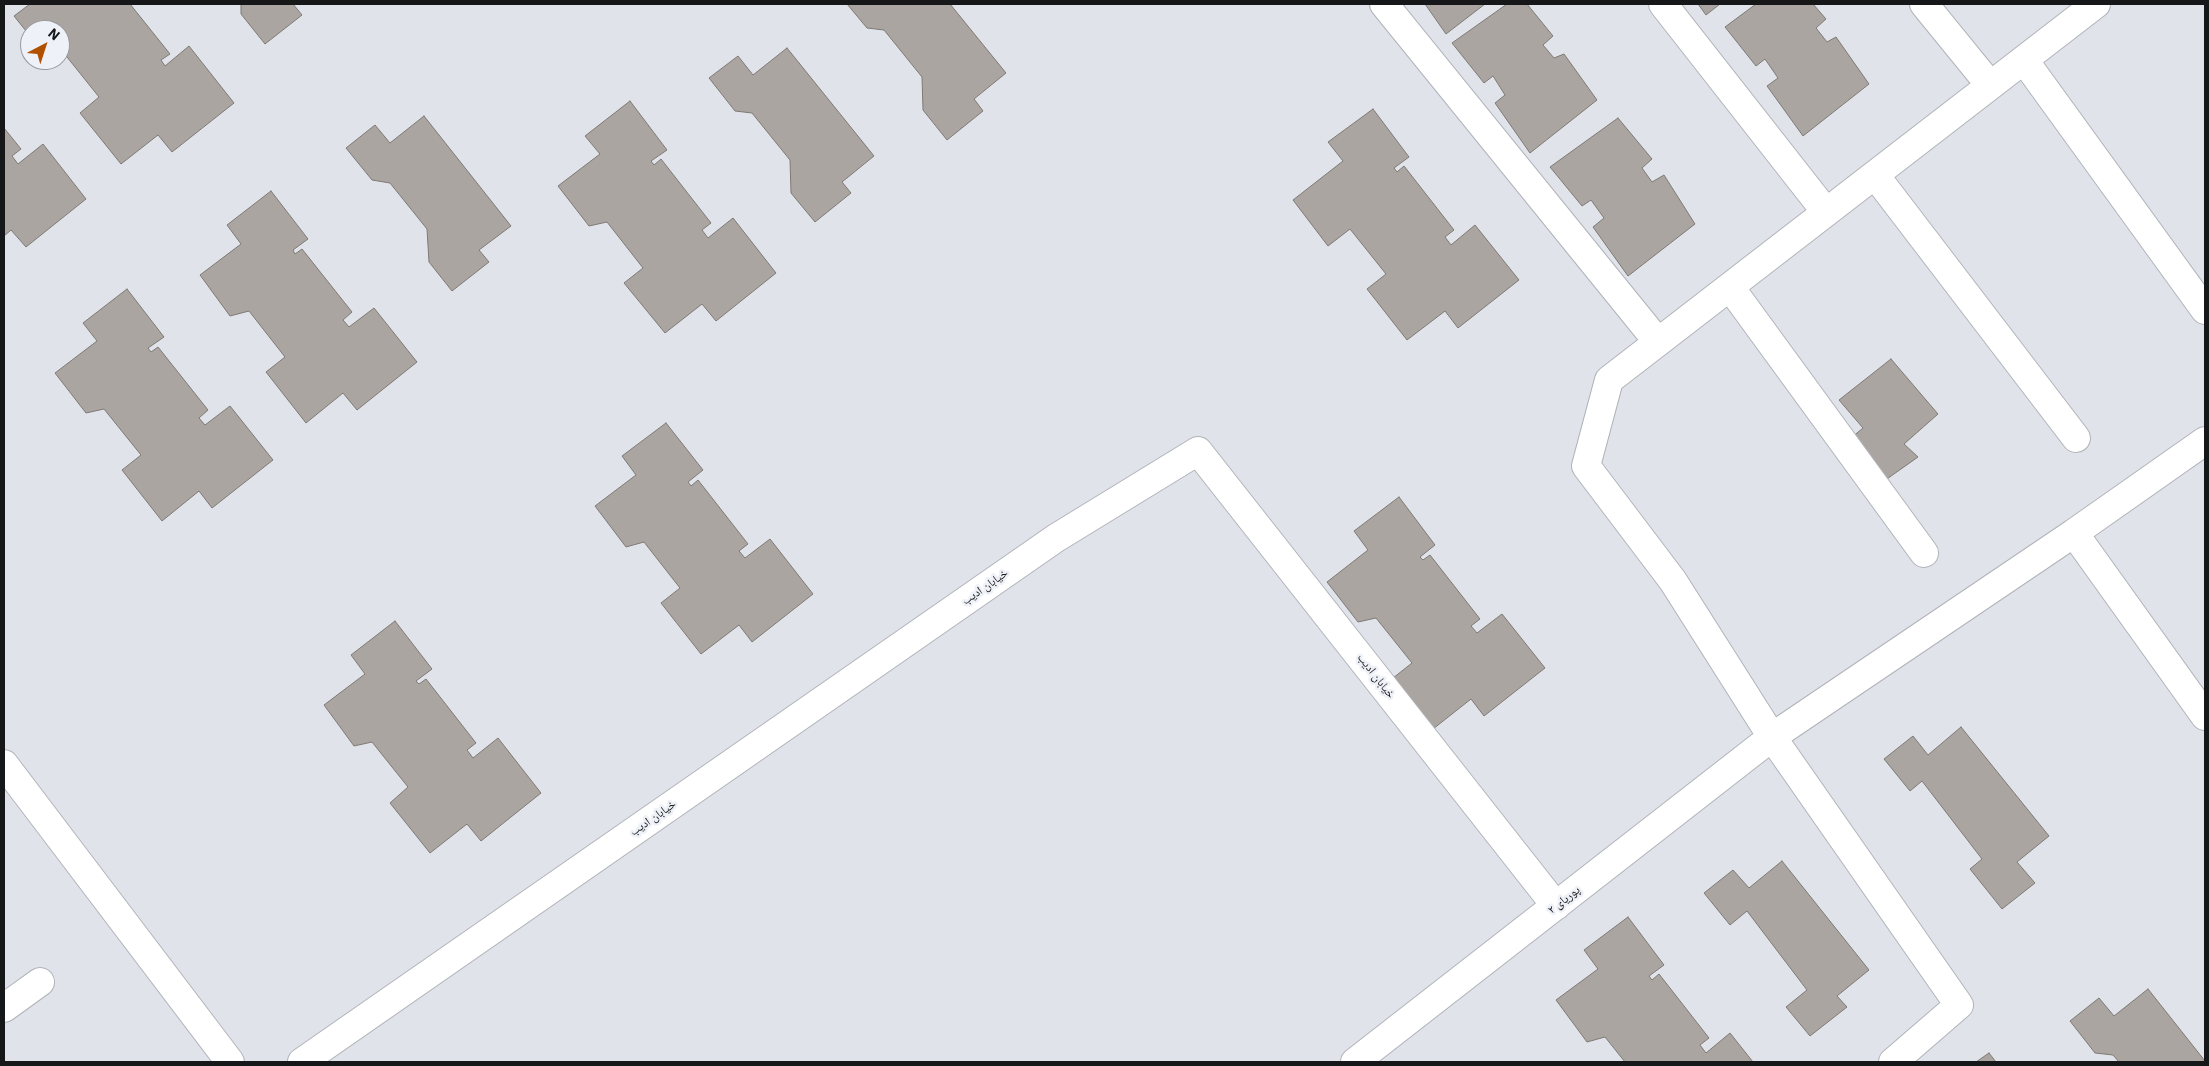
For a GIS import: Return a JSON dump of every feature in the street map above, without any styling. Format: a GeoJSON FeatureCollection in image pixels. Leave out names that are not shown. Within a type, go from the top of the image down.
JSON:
{"type":"FeatureCollection","features":[{"type":"Feature","properties":{"kind":"street"},"geometry":{"type":"LineString","coordinates":[[1384,4],[1658,342]]}},
{"type":"Feature","properties":{"kind":"street"},"geometry":{"type":"LineString","coordinates":[[1663,4],[1826,212]]}},
{"type":"Feature","properties":{"kind":"street"},"geometry":{"type":"LineString","coordinates":[[1924,4],[1990,86]]}},
{"type":"Feature","properties":{"kind":"street"},"geometry":{"type":"LineString","coordinates":[[1893,1062],[1959,1005],[1772,737],[1673,581],[1586,466],[1609,380],[2096,4]]}},
{"type":"Feature","properties":{"kind":"street"},"geometry":{"type":"LineString","coordinates":[[2024,60],[2205,310]]}},
{"type":"Feature","properties":{"kind":"street"},"geometry":{"type":"LineString","coordinates":[[1875,175],[2076,438]]}},
{"type":"Feature","properties":{"kind":"street"},"geometry":{"type":"LineString","coordinates":[[1730,287],[1924,553]]}},
{"type":"Feature","properties":{"kind":"street","name":"پوریای ۲"},"geometry":{"type":"LineString","coordinates":[[1355,1062],[1772,737],[2074,533],[2205,441]]}},
{"type":"Feature","properties":{"kind":"street","name":"خیابان ادیب"},"geometry":{"type":"LineString","coordinates":[[302,1062],[1056,538],[1198,451],[1556,906]]}},
{"type":"Feature","properties":{"kind":"street"},"geometry":{"type":"LineString","coordinates":[[2074,533],[2205,716]]}},
{"type":"Feature","properties":{"kind":"street"},"geometry":{"type":"LineString","coordinates":[[4,764],[230,1062]]}},
{"type":"Feature","properties":{"kind":"street"},"geometry":{"type":"LineString","coordinates":[[4,1008],[40,982]]}},
{"type":"Feature","properties":{"kind":"building"},"geometry":{"type":"Polygon","coordinates":[[[30,4],[130,4],[170,54],[161,60],[165,66],[189,46],[234,103],[172,152],[158,135],[121,164],[80,113],[99,97],[70,61],[70,20],[20,20],[20,24],[14,16],[30,4]]]}},
{"type":"Feature","properties":{"kind":"building"},"geometry":{"type":"Polygon","coordinates":[[[241,4],[293,4],[302,15],[265,44],[241,14],[241,4]]]}},
{"type":"Feature","properties":{"kind":"building"},"geometry":{"type":"Polygon","coordinates":[[[847,4],[950,4],[1006,73],[974,99],[983,111],[947,140],[923,110],[922,77],[884,30],[867,28],[847,4]]]}},
{"type":"Feature","properties":{"kind":"building"},"geometry":{"type":"Polygon","coordinates":[[[1425,4],[1485,4],[1446,34],[1425,4]]]}},
{"type":"Feature","properties":{"kind":"building"},"geometry":{"type":"Polygon","coordinates":[[[1507,4],[1527,4],[1553,36],[1543,45],[1554,58],[1564,54],[1597,100],[1530,153],[1495,103],[1505,95],[1493,76],[1484,83],[1452,43],[1507,4]]]}},
{"type":"Feature","properties":{"kind":"building"},"geometry":{"type":"Polygon","coordinates":[[[1698,4],[1720,4],[1706,15],[1698,4]]]}},
{"type":"Feature","properties":{"kind":"building"},"geometry":{"type":"Polygon","coordinates":[[[1756,4],[1813,4],[1826,19],[1816,28],[1827,42],[1836,37],[1869,84],[1803,136],[1767,86],[1778,78],[1765,59],[1756,66],[1725,27],[1756,4]]]}},
{"type":"Feature","properties":{"kind":"building"},"geometry":{"type":"Polygon","coordinates":[[[787,48],[874,156],[842,182],[851,193],[815,222],[791,193],[790,160],[752,113],[735,111],[709,78],[738,56],[753,75],[787,48]]]}},
{"type":"Feature","properties":{"kind":"building"},"geometry":{"type":"Polygon","coordinates":[[[630,101],[667,150],[651,161],[654,165],[661,159],[711,223],[702,230],[708,238],[733,218],[776,273],[716,321],[702,304],[665,333],[624,283],[643,268],[607,222],[589,226],[558,186],[600,154],[585,136],[630,101]]]}},
{"type":"Feature","properties":{"kind":"building"},"geometry":{"type":"Polygon","coordinates":[[[1373,109],[1409,157],[1394,168],[1397,172],[1404,166],[1454,230],[1445,237],[1451,245],[1475,225],[1519,280],[1458,328],[1445,311],[1407,340],[1367,289],[1386,274],[1350,229],[1328,246],[1293,200],[1343,161],[1328,142],[1373,109]]]}},
{"type":"Feature","properties":{"kind":"building"},"geometry":{"type":"Polygon","coordinates":[[[424,116],[511,226],[479,250],[489,262],[452,291],[429,262],[427,229],[390,183],[372,180],[346,148],[375,125],[390,143],[424,116]]]}},
{"type":"Feature","properties":{"kind":"building"},"geometry":{"type":"Polygon","coordinates":[[[1618,118],[1652,159],[1642,168],[1652,182],[1664,175],[1695,224],[1628,276],[1593,227],[1604,218],[1591,200],[1582,206],[1550,167],[1618,118]]]}},
{"type":"Feature","properties":{"kind":"building"},"geometry":{"type":"Polygon","coordinates":[[[4,128],[21,149],[12,156],[18,164],[43,144],[86,199],[26,247],[11,230],[4,236],[4,128]]]}},
{"type":"Feature","properties":{"kind":"building"},"geometry":{"type":"Polygon","coordinates":[[[271,191],[308,239],[293,250],[295,254],[302,249],[352,312],[343,320],[349,327],[374,308],[417,362],[357,410],[343,393],[306,423],[266,372],[285,357],[249,311],[230,316],[200,275],[241,244],[227,225],[271,191]]]}},
{"type":"Feature","properties":{"kind":"building"},"geometry":{"type":"Polygon","coordinates":[[[127,289],[164,337],[148,348],[151,352],[158,347],[208,410],[199,418],[205,425],[230,406],[273,460],[212,508],[199,491],[162,521],[122,470],[141,455],[104,409],[86,413],[55,373],[97,341],[83,323],[127,289]]]}},
{"type":"Feature","properties":{"kind":"building"},"geometry":{"type":"Polygon","coordinates":[[[1891,359],[1938,414],[1904,444],[1918,457],[1884,481],[1851,438],[1863,428],[1839,400],[1891,359]]]}},
{"type":"Feature","properties":{"kind":"building"},"geometry":{"type":"Polygon","coordinates":[[[666,423],[703,470],[688,482],[691,486],[698,480],[748,544],[739,551],[745,558],[770,539],[813,594],[752,642],[739,625],[701,654],[661,603],[680,588],[644,542],[626,547],[595,506],[636,475],[622,456],[666,423]]]}},
{"type":"Feature","properties":{"kind":"building"},"geometry":{"type":"Polygon","coordinates":[[[1399,497],[1435,545],[1420,557],[1423,560],[1430,555],[1480,619],[1471,626],[1477,633],[1502,614],[1545,668],[1484,716],[1471,699],[1433,729],[1393,678],[1412,663],[1376,618],[1358,622],[1327,582],[1368,550],[1354,531],[1399,497]]]}},
{"type":"Feature","properties":{"kind":"building"},"geometry":{"type":"Polygon","coordinates":[[[395,621],[432,669],[416,681],[419,684],[426,679],[476,743],[467,750],[473,758],[498,738],[541,793],[481,841],[467,824],[430,853],[390,803],[408,787],[372,742],[354,746],[324,705],[365,674],[351,655],[395,621]]]}},
{"type":"Feature","properties":{"kind":"building"},"geometry":{"type":"Polygon","coordinates":[[[1961,727],[2049,836],[2017,862],[2035,883],[2002,909],[1970,869],[1982,859],[1922,781],[1910,791],[1884,759],[1913,736],[1928,755],[1961,727]]]}},
{"type":"Feature","properties":{"kind":"building"},"geometry":{"type":"Polygon","coordinates":[[[1782,861],[1869,970],[1837,996],[1847,1007],[1810,1036],[1786,1007],[1807,990],[1747,911],[1730,925],[1704,893],[1733,870],[1749,888],[1782,861]]]}},
{"type":"Feature","properties":{"kind":"building"},"geometry":{"type":"Polygon","coordinates":[[[1628,917],[1664,965],[1649,976],[1652,980],[1659,974],[1709,1038],[1700,1045],[1706,1053],[1730,1033],[1753,1062],[1625,1062],[1605,1037],[1587,1042],[1556,1000],[1598,969],[1584,950],[1628,917]]]}},
{"type":"Feature","properties":{"kind":"building"},"geometry":{"type":"Polygon","coordinates":[[[2148,989],[2205,1062],[2119,1062],[2113,1055],[2095,1053],[2070,1021],[2099,998],[2114,1016],[2148,989]]]}},
{"type":"Feature","properties":{"kind":"building"},"geometry":{"type":"Polygon","coordinates":[[[1989,1053],[1996,1062],[1976,1062],[1989,1053]]]}}]}
